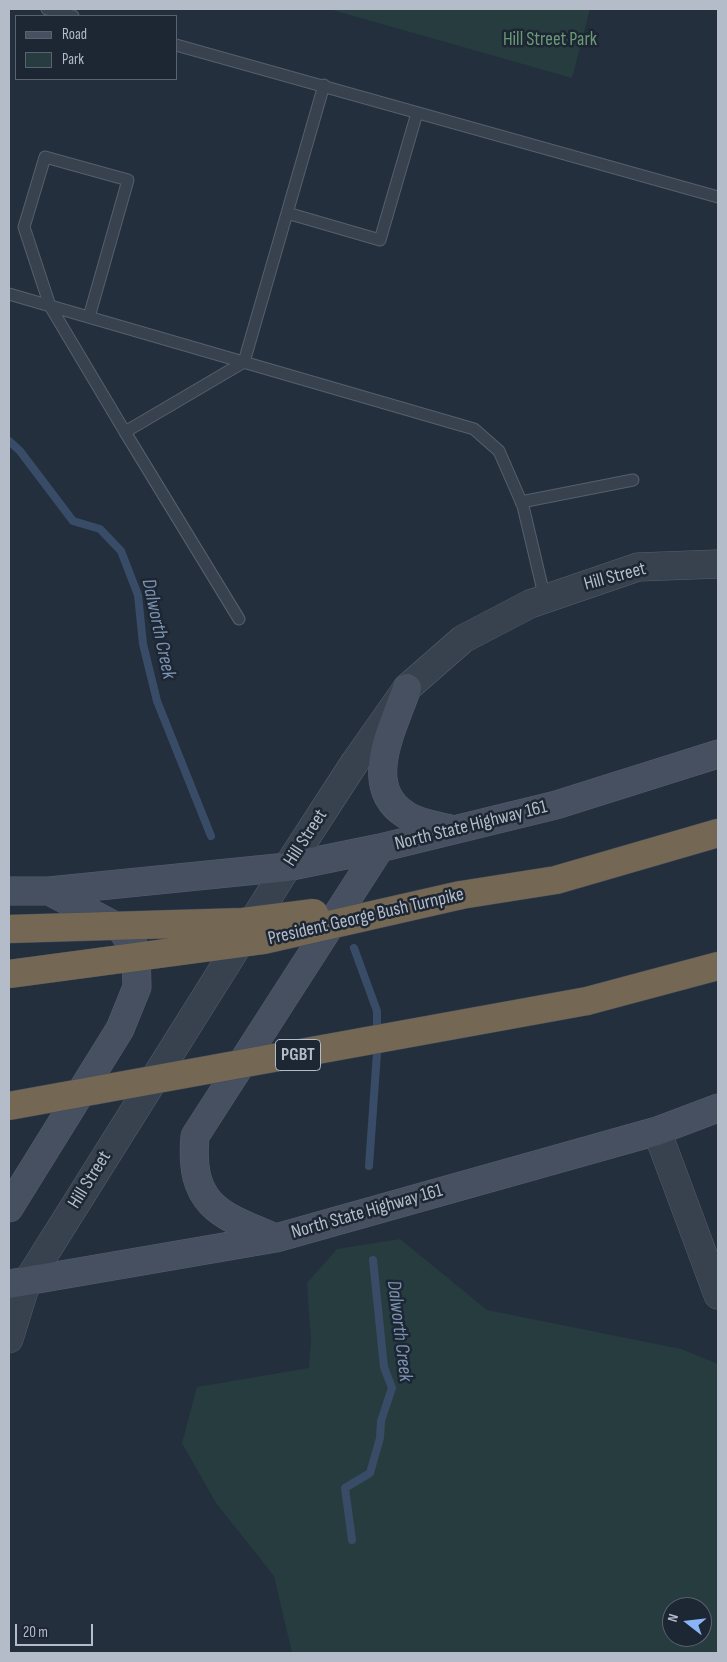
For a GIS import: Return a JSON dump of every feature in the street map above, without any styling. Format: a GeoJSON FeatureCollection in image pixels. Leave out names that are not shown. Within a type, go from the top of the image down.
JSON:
{"type":"FeatureCollection","features":[{"type":"Feature","properties":{"kind":"highway","name":"President George Bush Turnpike"},"geometry":{"type":"LineString","coordinates":[[9,974],[263,940],[462,895],[556,880],[718,833]]}},
{"type":"Feature","properties":{"kind":"highway"},"geometry":{"type":"LineString","coordinates":[[9,929],[243,922],[462,895]]}},
{"type":"Feature","properties":{"kind":"highway","name":"PGBT"},"geometry":{"type":"LineString","coordinates":[[9,1106],[587,1001],[718,966]]}},
{"type":"Feature","properties":{"kind":"main road"},"geometry":{"type":"LineString","coordinates":[[407,688],[383,759],[382,777],[385,790],[389,800],[407,816],[451,829]]}},
{"type":"Feature","properties":{"kind":"main road","name":"North State Highway 161"},"geometry":{"type":"LineString","coordinates":[[9,891],[49,890],[286,867],[380,848],[451,829],[556,805],[718,754]]}},
{"type":"Feature","properties":{"kind":"main road"},"geometry":{"type":"LineString","coordinates":[[276,1238],[219,1212],[199,1188],[193,1158],[195,1136],[380,848]]}},
{"type":"Feature","properties":{"kind":"main road"},"geometry":{"type":"LineString","coordinates":[[9,1208],[120,1029],[137,987],[136,950],[121,929],[49,890]]}},
{"type":"Feature","properties":{"kind":"main road","name":"North State Highway 161"},"geometry":{"type":"LineString","coordinates":[[15,1289],[276,1238],[657,1131],[718,1108]]}},
{"type":"Feature","properties":{"kind":"street","name":"Hill Street"},"geometry":{"type":"LineString","coordinates":[[9,1338],[15,1289],[286,867],[355,762],[407,688],[463,639],[545,598],[638,567],[718,564]]}},
{"type":"Feature","properties":{"kind":"street"},"geometry":{"type":"LineString","coordinates":[[657,1131],[718,1295]]}},
{"type":"Feature","properties":{"kind":"lane"},"geometry":{"type":"LineString","coordinates":[[46,9],[69,15]]}},
{"type":"Feature","properties":{"kind":"lane"},"geometry":{"type":"LineString","coordinates":[[178,46],[718,197]]}},
{"type":"Feature","properties":{"kind":"lane"},"geometry":{"type":"LineString","coordinates":[[125,432],[244,362],[324,85]]}},
{"type":"Feature","properties":{"kind":"lane"},"geometry":{"type":"LineString","coordinates":[[287,213],[380,240],[417,113]]}},
{"type":"Feature","properties":{"kind":"lane"},"geometry":{"type":"LineString","coordinates":[[89,317],[128,180],[45,157],[24,227],[50,306],[239,619]]}},
{"type":"Feature","properties":{"kind":"lane"},"geometry":{"type":"LineString","coordinates":[[9,294],[474,429],[499,451],[521,502],[545,598]]}},
{"type":"Feature","properties":{"kind":"lane"},"geometry":{"type":"LineString","coordinates":[[521,502],[633,480]]}},
{"type":"Feature","properties":{"kind":"green space","name":"Hill Street Park"},"geometry":{"type":"Polygon","coordinates":[[[329,9],[590,9],[572,78],[329,9]]]}},
{"type":"Feature","properties":{"kind":"green space"},"geometry":{"type":"Polygon","coordinates":[[[400,1239],[487,1310],[681,1349],[718,1364],[718,1653],[292,1653],[274,1576],[216,1503],[182,1443],[197,1387],[309,1368],[311,1340],[307,1283],[337,1249],[400,1239]]]}},
{"type":"Feature","properties":{"kind":"waterway","name":"Dalworth Creek"},"geometry":{"type":"LineString","coordinates":[[9,441],[20,451],[73,521],[100,529],[121,551],[138,595],[143,644],[157,701],[211,836]]}},
{"type":"Feature","properties":{"kind":"waterway","name":"Dalworth Creek"},"geometry":{"type":"LineString","coordinates":[[354,948],[377,1011],[377,1053],[369,1166]]}},
{"type":"Feature","properties":{"kind":"waterway","name":"Dalworth Creek"},"geometry":{"type":"LineString","coordinates":[[352,1540],[345,1488],[370,1473],[380,1438],[381,1421],[392,1388],[384,1367],[373,1260]]}}]}
